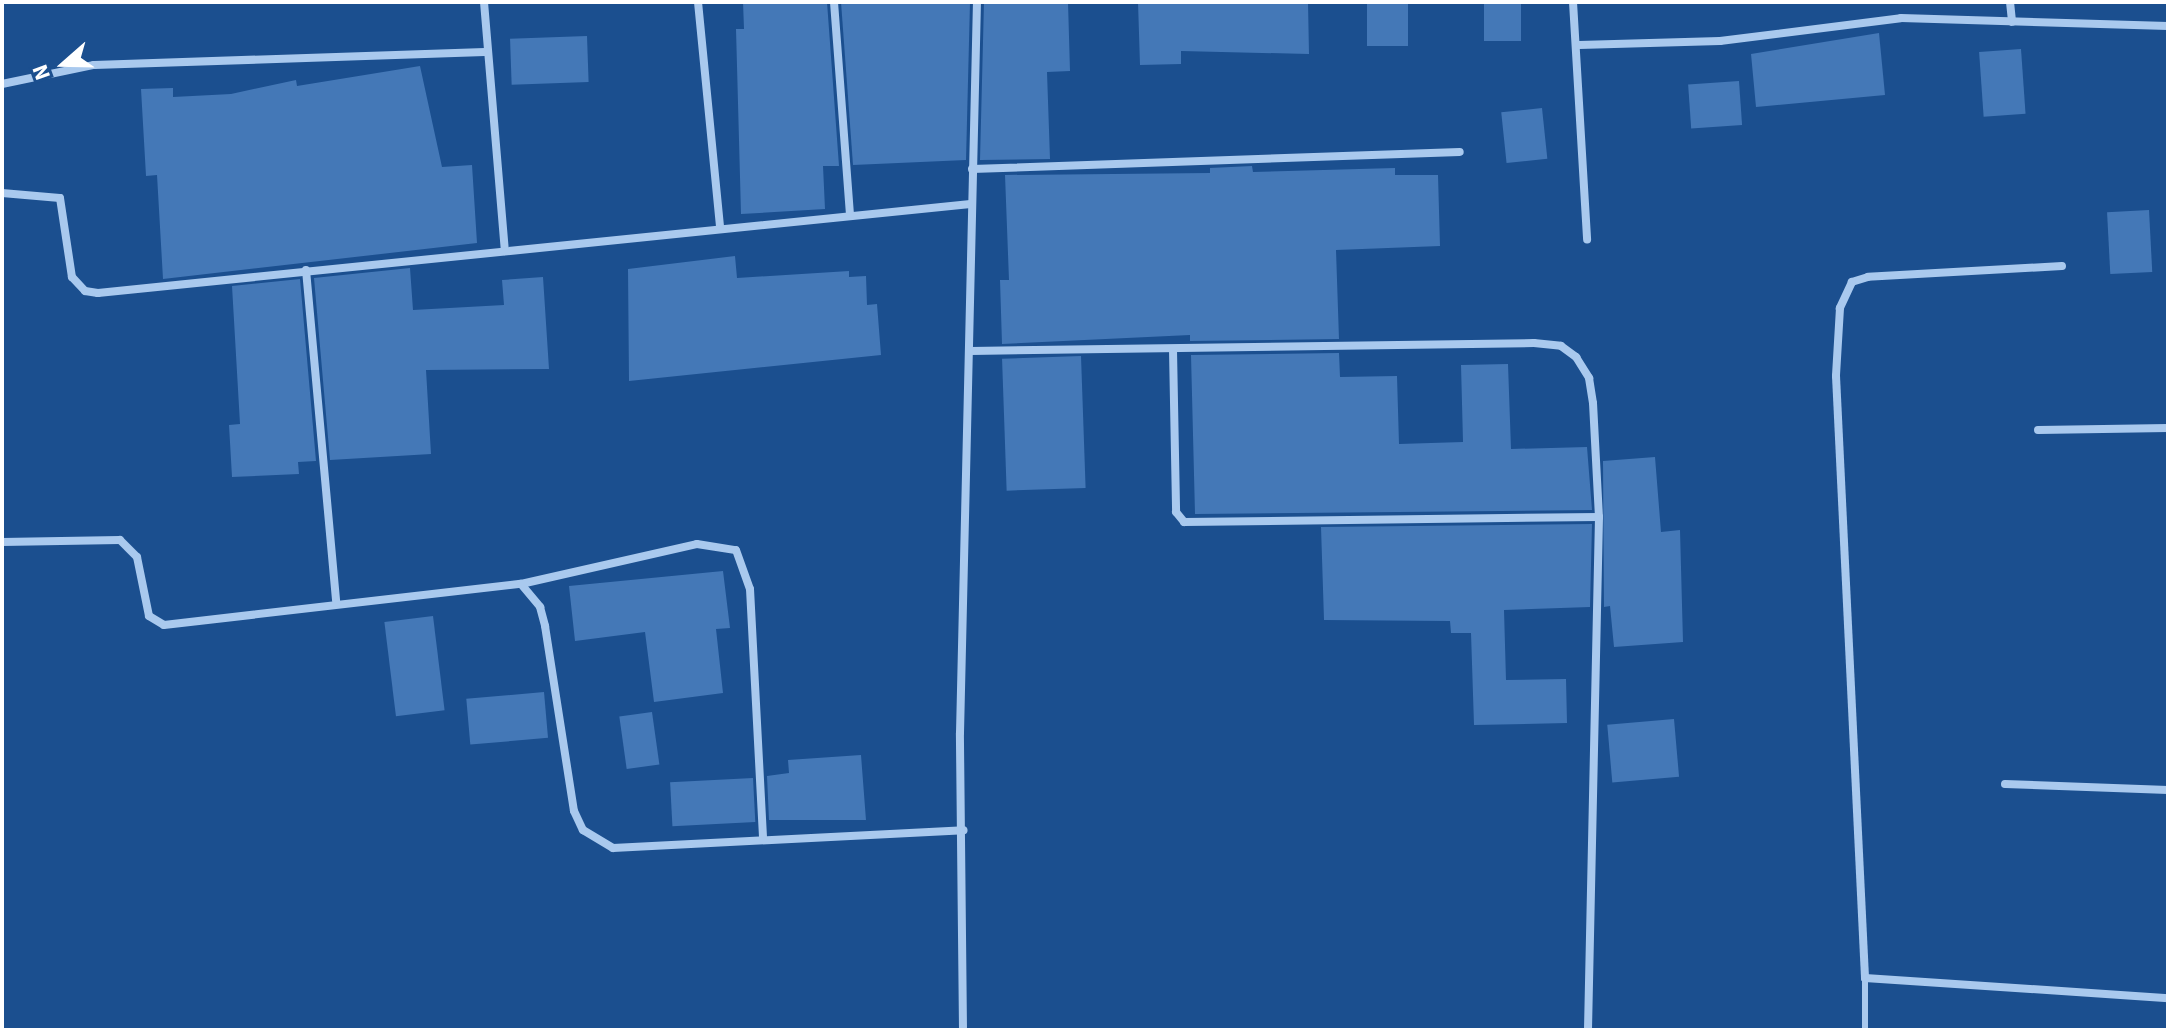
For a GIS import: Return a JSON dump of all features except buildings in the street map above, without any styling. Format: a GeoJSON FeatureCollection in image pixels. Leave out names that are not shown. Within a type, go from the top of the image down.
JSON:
{"type":"FeatureCollection","features":[{"type":"Feature","properties":{"kind":"street"},"geometry":{"type":"LineString","coordinates":[[484,2],[485,52],[505,251]]}},
{"type":"Feature","properties":{"kind":"street"},"geometry":{"type":"LineString","coordinates":[[698,2],[720,226]]}},
{"type":"Feature","properties":{"kind":"street"},"geometry":{"type":"LineString","coordinates":[[834,2],[850,215]]}},
{"type":"Feature","properties":{"kind":"street"},"geometry":{"type":"LineString","coordinates":[[963,1030],[964,830],[960,733],[977,2]]}},
{"type":"Feature","properties":{"kind":"street"},"geometry":{"type":"LineString","coordinates":[[1573,2],[1579,45],[1587,240]]}},
{"type":"Feature","properties":{"kind":"street"},"geometry":{"type":"LineString","coordinates":[[2010,2],[2012,22]]}},
{"type":"Feature","properties":{"kind":"street"},"geometry":{"type":"LineString","coordinates":[[1579,45],[1720,41],[1901,18],[2168,26]]}},
{"type":"Feature","properties":{"kind":"street"},"geometry":{"type":"LineString","coordinates":[[2,84],[94,65],[485,52]]}},
{"type":"Feature","properties":{"kind":"street"},"geometry":{"type":"LineString","coordinates":[[972,169],[1460,152]]}},
{"type":"Feature","properties":{"kind":"street"},"geometry":{"type":"LineString","coordinates":[[2,193],[60,198],[72,277],[85,291],[505,251],[720,226],[970,204]]}},
{"type":"Feature","properties":{"kind":"street"},"geometry":{"type":"LineString","coordinates":[[2062,266],[1868,277],[1844,292],[1836,376],[1865,978],[2168,998]]}},
{"type":"Feature","properties":{"kind":"street"},"geometry":{"type":"LineString","coordinates":[[306,270],[336,601]]}},
{"type":"Feature","properties":{"kind":"street"},"geometry":{"type":"LineString","coordinates":[[971,351],[1561,346],[1589,378],[1599,517],[1588,1030]]}},
{"type":"Feature","properties":{"kind":"street"},"geometry":{"type":"LineString","coordinates":[[1173,350],[1176,512],[1184,522],[1599,517]]}},
{"type":"Feature","properties":{"kind":"street"},"geometry":{"type":"LineString","coordinates":[[2038,430],[2168,428]]}},
{"type":"Feature","properties":{"kind":"street"},"geometry":{"type":"LineString","coordinates":[[2,542],[120,540],[137,557],[149,616],[164,625],[336,601],[521,584],[697,544],[736,550],[750,589],[763,840]]}},
{"type":"Feature","properties":{"kind":"street"},"geometry":{"type":"LineString","coordinates":[[521,584],[540,607],[545,626],[574,811],[583,830],[613,848],[964,830]]}},
{"type":"Feature","properties":{"kind":"street"},"geometry":{"type":"LineString","coordinates":[[2005,784],[2168,790]]}},
{"type":"Feature","properties":{"kind":"lane"},"geometry":{"type":"LineString","coordinates":[[1865,978],[1865,1030]]}}]}
